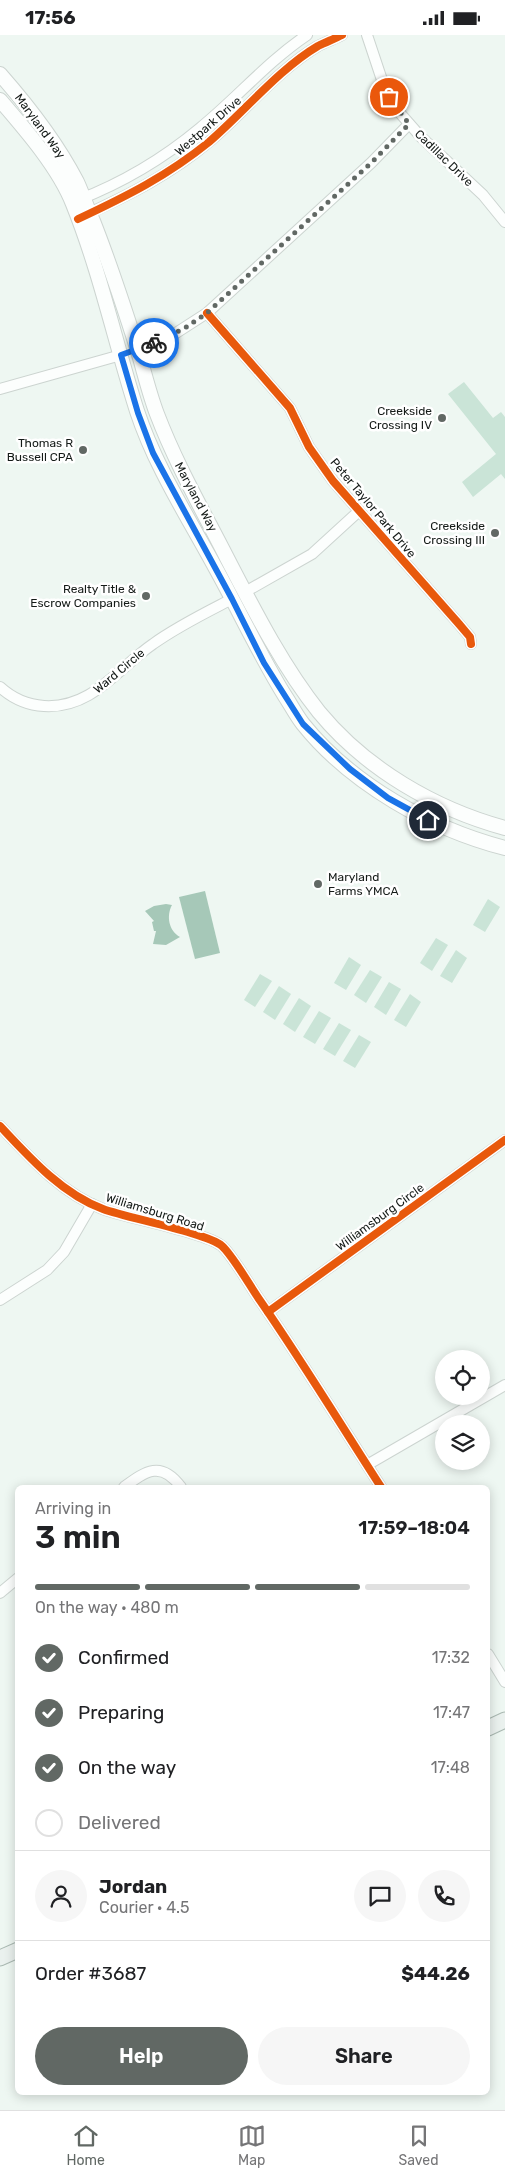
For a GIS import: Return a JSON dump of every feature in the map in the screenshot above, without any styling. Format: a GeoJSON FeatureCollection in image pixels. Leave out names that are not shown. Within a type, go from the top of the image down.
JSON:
{"type":"FeatureCollection","features":[{"type":"Feature","properties":{"kind":"main road","name":"Maryland Way"},"geometry":{"type":"LineString","coordinates":[[0,74],[24,102],[58,150],[84,216],[121,355],[138,413],[153,453],[232,599],[264,663],[303,724],[339,759],[376,789],[416,814],[452,832],[505,848]]}},
{"type":"Feature","properties":{"kind":"main road","name":"Maryland Way"},"geometry":{"type":"LineString","coordinates":[[0,100],[78,200]]}},
{"type":"Feature","properties":{"kind":"main road","name":"Maryland Way"},"geometry":{"type":"LineString","coordinates":[[84,216],[110,265],[156,411],[173,454],[245,592],[281,656],[318,711],[341,736],[387,774],[438,804],[505,828]]}},
{"type":"Feature","properties":{"kind":"main road"},"geometry":{"type":"LineString","coordinates":[[121,355],[137,349]]}},
{"type":"Feature","properties":{"kind":"main road"},"geometry":{"type":"LineString","coordinates":[[232,599],[245,592]]}},
{"type":"Feature","properties":{"kind":"main road"},"geometry":{"type":"LineString","coordinates":[[303,724],[318,711]]}},
{"type":"Feature","properties":{"kind":"main road"},"geometry":{"type":"LineString","coordinates":[[452,832],[460,813]]}},
{"type":"Feature","properties":{"kind":"main road"},"geometry":{"type":"LineString","coordinates":[[490,1727],[505,1720]]}},
{"type":"Feature","properties":{"kind":"main road"},"geometry":{"type":"LineString","coordinates":[[0,1958],[15,1951]]}},
{"type":"Feature","properties":{"kind":"street","name":"Westpark Drive"},"geometry":{"type":"LineString","coordinates":[[78,200],[118,182],[168,153],[201,128],[276,59],[307,35]]}},
{"type":"Feature","properties":{"kind":"street","name":"Westpark Drive"},"geometry":{"type":"LineString","coordinates":[[84,216],[127,197],[177,167],[287,71],[318,47],[342,35]]}},
{"type":"Feature","properties":{"kind":"street","name":"Cadillac Drive"},"geometry":{"type":"LineString","coordinates":[[367,35],[389,97],[409,124],[483,195],[505,222]]}},
{"type":"Feature","properties":{"kind":"street"},"geometry":{"type":"LineString","coordinates":[[276,59],[287,71]]}},
{"type":"Feature","properties":{"kind":"street"},"geometry":{"type":"LineString","coordinates":[[137,349],[176,333],[207,313],[371,163],[409,124]]}},
{"type":"Feature","properties":{"kind":"street","name":"Peter Taylor Park Drive"},"geometry":{"type":"LineString","coordinates":[[207,313],[290,408],[309,447],[333,481],[470,637],[471,644]]}},
{"type":"Feature","properties":{"kind":"street"},"geometry":{"type":"LineString","coordinates":[[0,389],[121,355]]}},
{"type":"Feature","properties":{"kind":"street"},"geometry":{"type":"LineString","coordinates":[[245,592],[312,554],[359,511]]}},
{"type":"Feature","properties":{"kind":"street","name":"Ward Circle"},"geometry":{"type":"LineString","coordinates":[[0,687],[16,698],[34,705],[60,706],[79,701],[102,687],[154,643],[186,623],[232,599]]}},
{"type":"Feature","properties":{"kind":"street","name":"Williamsburg Road"},"geometry":{"type":"LineString","coordinates":[[0,1126],[27,1156],[60,1184],[92,1204],[133,1219],[187,1233],[222,1246],[380,1485]]}},
{"type":"Feature","properties":{"kind":"street","name":"Williamsburg Circle"},"geometry":{"type":"LineString","coordinates":[[268,1313],[505,1140]]}},
{"type":"Feature","properties":{"kind":"street"},"geometry":{"type":"LineString","coordinates":[[0,1300],[47,1270],[64,1252],[92,1204]]}},
{"type":"Feature","properties":{"kind":"street"},"geometry":{"type":"LineString","coordinates":[[367,1465],[505,1385]]}},
{"type":"Feature","properties":{"kind":"street"},"geometry":{"type":"LineString","coordinates":[[127,1485],[144,1473],[158,1470],[174,1477],[180,1485]]}},
{"type":"Feature","properties":{"kind":"street"},"geometry":{"type":"LineString","coordinates":[[0,1593],[15,1580]]}},
{"type":"Feature","properties":{"kind":"street"},"geometry":{"type":"LineString","coordinates":[[490,1657],[505,1682]]}},
{"type":"Feature","properties":{"kind":"shaded area"},"geometry":{"type":"Polygon","coordinates":[[[464,382],[493,418],[501,412],[505,417],[505,479],[501,474],[473,497],[462,482],[496,454],[448,394],[464,382]]]}},
{"type":"Feature","properties":{"kind":"shaded area"},"geometry":{"type":"Polygon","coordinates":[[[205,891],[220,953],[195,959],[179,897],[205,891]]]}},
{"type":"Feature","properties":{"kind":"shaded area"},"geometry":{"type":"Polygon","coordinates":[[[488,899],[500,907],[485,932],[473,925],[488,899]]]}},
{"type":"Feature","properties":{"kind":"shaded area"},"geometry":{"type":"Polygon","coordinates":[[[172,905],[169,914],[171,927],[180,937],[166,945],[153,944],[156,931],[154,931],[152,922],[154,921],[145,911],[154,906],[172,905]]]}},
{"type":"Feature","properties":{"kind":"shaded area"},"geometry":{"type":"Polygon","coordinates":[[[436,938],[448,945],[432,971],[420,963],[436,938]]]}},
{"type":"Feature","properties":{"kind":"shaded area"},"geometry":{"type":"Polygon","coordinates":[[[456,950],[467,958],[452,983],[440,976],[456,950]]]}},
{"type":"Feature","properties":{"kind":"shaded area"},"geometry":{"type":"Polygon","coordinates":[[[349,957],[361,965],[346,990],[334,983],[349,957]]]}},
{"type":"Feature","properties":{"kind":"shaded area"},"geometry":{"type":"Polygon","coordinates":[[[370,970],[382,977],[366,1003],[354,995],[370,970]]]}},
{"type":"Feature","properties":{"kind":"shaded area"},"geometry":{"type":"Polygon","coordinates":[[[260,974],[272,981],[255,1007],[244,1000],[260,974]]]}},
{"type":"Feature","properties":{"kind":"shaded area"},"geometry":{"type":"Polygon","coordinates":[[[389,982],[401,989],[386,1015],[374,1007],[389,982]]]}},
{"type":"Feature","properties":{"kind":"shaded area"},"geometry":{"type":"Polygon","coordinates":[[[279,986],[291,994],[275,1020],[263,1012],[279,986]]]}},
{"type":"Feature","properties":{"kind":"shaded area"},"geometry":{"type":"Polygon","coordinates":[[[410,994],[421,1002],[406,1027],[394,1020],[410,994]]]}},
{"type":"Feature","properties":{"kind":"shaded area"},"geometry":{"type":"Polygon","coordinates":[[[299,998],[311,1006],[295,1032],[283,1024],[299,998]]]}},
{"type":"Feature","properties":{"kind":"shaded area"},"geometry":{"type":"Polygon","coordinates":[[[319,1011],[331,1018],[315,1044],[303,1037],[319,1011]]]}},
{"type":"Feature","properties":{"kind":"shaded area"},"geometry":{"type":"Polygon","coordinates":[[[339,1023],[351,1030],[335,1056],[323,1049],[339,1023]]]}},
{"type":"Feature","properties":{"kind":"shaded area"},"geometry":{"type":"Polygon","coordinates":[[[359,1035],[371,1042],[355,1068],[343,1061],[359,1035]]]}},
{"type":"Feature","properties":{"kind":"cycle path"},"geometry":{"type":"LineString","coordinates":[[78,219],[130,193],[178,165],[209,142],[289,66],[318,46],[342,35]]}},
{"type":"Feature","properties":{"kind":"cycle path"},"geometry":{"type":"LineString","coordinates":[[207,313],[290,408],[309,447],[333,481],[459,624],[470,637],[471,644]]}},
{"type":"Feature","properties":{"kind":"cycle path"},"geometry":{"type":"LineString","coordinates":[[0,1126],[47,1173],[74,1194],[88,1202],[114,1213],[200,1236],[222,1246],[291,1346],[380,1485]]}},
{"type":"Feature","properties":{"kind":"cycle path"},"geometry":{"type":"LineString","coordinates":[[268,1312],[505,1140]]}},
{"type":"Feature","properties":{"kind":"way so far"},"geometry":{"type":"LineString","coordinates":[[154,343],[185,328],[207,313],[371,163],[409,124],[389,97]]}},
{"type":"Feature","properties":{"kind":"place","name":"Creekside Crossing IV"},"geometry":{"type":"Point","coordinates":[442,418]}},
{"type":"Feature","properties":{"kind":"place","name":"Thomas R Bussell CPA"},"geometry":{"type":"Point","coordinates":[83,450]}},
{"type":"Feature","properties":{"kind":"place","name":"Creekside Crossing III"},"geometry":{"type":"Point","coordinates":[495,533]}},
{"type":"Feature","properties":{"kind":"place","name":"Realty Title & Escrow Companies"},"geometry":{"type":"Point","coordinates":[146,596]}},
{"type":"Feature","properties":{"kind":"place","name":"Maryland Farms YMCA"},"geometry":{"type":"Point","coordinates":[318,884]}},
{"type":"Feature","properties":{"kind":"route"},"geometry":{"type":"LineString","coordinates":[[154,343],[121,355],[138,413],[153,453],[232,599],[264,663],[303,724],[327,749],[388,798],[428,820]]}}]}
